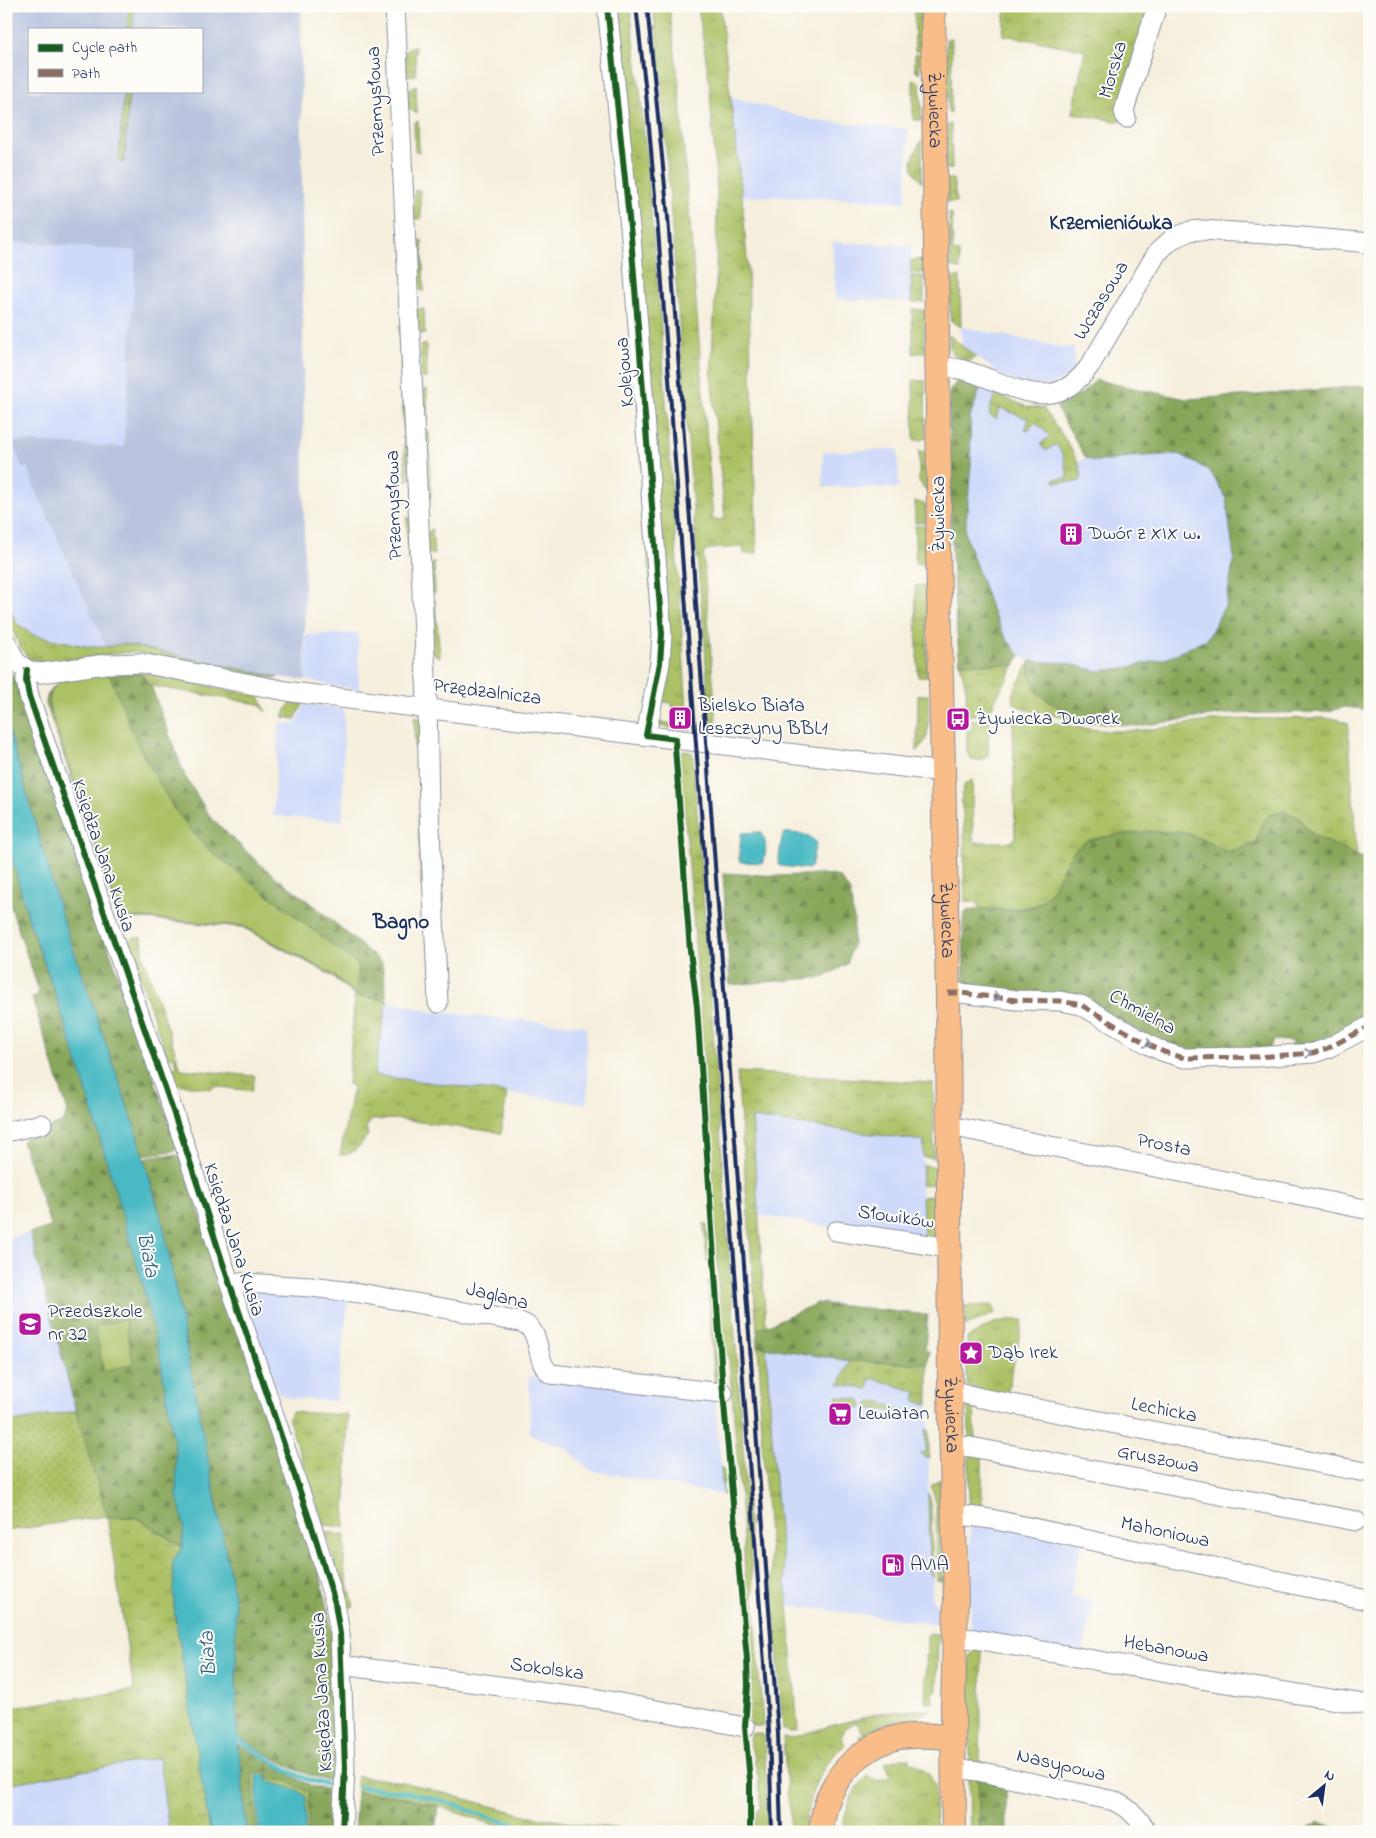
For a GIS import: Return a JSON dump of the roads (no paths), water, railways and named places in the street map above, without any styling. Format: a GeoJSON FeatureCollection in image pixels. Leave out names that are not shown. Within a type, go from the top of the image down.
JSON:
{"type":"FeatureCollection","features":[{"type":"Feature","properties":{"kind":"main road","name":"Żywiecka"},"geometry":{"type":"LineString","coordinates":[[932,6],[938,548],[950,1126],[950,1390],[955,1637],[954,1832]]}},
{"type":"Feature","properties":{"kind":"main road"},"geometry":{"type":"LineString","coordinates":[[821,1832],[827,1800],[832,1787],[848,1766],[866,1752],[886,1741],[896,1738],[920,1736],[953,1737]]}},
{"type":"Feature","properties":{"kind":"street","name":"Przemysłowa"},"geometry":{"type":"LineString","coordinates":[[395,6],[427,708],[438,1003]]}},
{"type":"Feature","properties":{"kind":"street","name":"Kolejowa"},"geometry":{"type":"LineString","coordinates":[[607,6],[631,237],[662,634],[660,663],[646,735]]}},
{"type":"Feature","properties":{"kind":"street","name":"Morska"},"geometry":{"type":"LineString","coordinates":[[1126,118],[1124,112],[1126,104],[1157,6]]}},
{"type":"Feature","properties":{"kind":"street","name":"Wczasowa"},"geometry":{"type":"LineString","coordinates":[[937,366],[969,372],[1020,392],[1032,394],[1055,392],[1071,384],[1079,379],[1091,364],[1157,253],[1172,239],[1190,232],[1213,230],[1370,244]]}},
{"type":"Feature","properties":{"kind":"street"},"geometry":{"type":"LineString","coordinates":[[6,642],[16,662],[27,670]]}},
{"type":"Feature","properties":{"kind":"street","name":"Przędzalnicza"},"geometry":{"type":"LineString","coordinates":[[27,670],[50,673],[106,664],[141,664],[285,691],[943,772]]}},
{"type":"Feature","properties":{"kind":"street","name":"Księdza Jana Kusia"},"geometry":{"type":"LineString","coordinates":[[27,670],[26,680],[29,696],[180,1131],[325,1567],[335,1604],[340,1634],[342,1665],[345,1768],[342,1832]]}},
{"type":"Feature","properties":{"kind":"street","name":"Chmielna"},"geometry":{"type":"LineString","coordinates":[[948,993],[961,992],[1016,1000],[1060,1001],[1081,1005],[1149,1045],[1184,1058],[1256,1057],[1314,1052],[1328,1048],[1370,1026]]}},
{"type":"Feature","properties":{"kind":"street"},"geometry":{"type":"LineString","coordinates":[[6,1132],[42,1124]]}},
{"type":"Feature","properties":{"kind":"street","name":"Prosta"},"geometry":{"type":"LineString","coordinates":[[950,1126],[1370,1210]]}},
{"type":"Feature","properties":{"kind":"street","name":"Słowików"},"geometry":{"type":"LineString","coordinates":[[836,1232],[950,1248]]}},
{"type":"Feature","properties":{"kind":"street","name":"Jaglana"},"geometry":{"type":"LineString","coordinates":[[229,1282],[311,1287],[360,1293],[520,1322],[526,1324],[534,1333],[543,1365],[546,1371],[551,1374],[723,1393]]}},
{"type":"Feature","properties":{"kind":"street","name":"Lechicka"},"geometry":{"type":"LineString","coordinates":[[950,1390],[1370,1473]]}},
{"type":"Feature","properties":{"kind":"street","name":"Gruszowa"},"geometry":{"type":"LineString","coordinates":[[952,1445],[971,1447],[1356,1521]]}},
{"type":"Feature","properties":{"kind":"street","name":"Mahoniowa"},"geometry":{"type":"LineString","coordinates":[[954,1514],[991,1519],[1367,1600]]}},
{"type":"Feature","properties":{"kind":"street","name":"Hebanowa"},"geometry":{"type":"LineString","coordinates":[[955,1637],[974,1638],[1201,1679],[1370,1705]]}},
{"type":"Feature","properties":{"kind":"street","name":"Sokolska"},"geometry":{"type":"LineString","coordinates":[[342,1665],[599,1699],[745,1726]]}},
{"type":"Feature","properties":{"kind":"street","name":"Nasypowa"},"geometry":{"type":"LineString","coordinates":[[953,1768],[978,1771],[1114,1801],[1134,1814],[1146,1832]]}},
{"type":"Feature","properties":{"kind":"water","name":"Biała"},"geometry":{"type":"Polygon","coordinates":[[[6,720],[59,908],[133,1122],[164,1228],[235,1602],[237,1743],[241,1766],[246,1832],[210,1832],[174,1609],[173,1561],[182,1547],[184,1526],[177,1494],[176,1454],[160,1357],[141,1278],[81,1073],[29,920],[6,835],[6,720]]]}},
{"type":"Feature","properties":{"kind":"water"},"geometry":{"type":"Polygon","coordinates":[[[760,832],[766,847],[763,863],[742,862],[739,860],[741,833],[760,832]]]}},
{"type":"Feature","properties":{"kind":"water"},"geometry":{"type":"Polygon","coordinates":[[[785,833],[802,835],[816,842],[811,867],[808,869],[778,864],[782,837],[785,833]]]}},
{"type":"Feature","properties":{"kind":"water"},"geometry":{"type":"Polygon","coordinates":[[[266,1774],[269,1782],[297,1790],[306,1797],[305,1832],[259,1832],[256,1775],[266,1774]]]}},
{"type":"Feature","properties":{"kind":"waterway"},"geometry":{"type":"LineString","coordinates":[[232,1736],[277,1765],[301,1777],[326,1784]]}},
{"type":"Feature","properties":{"kind":"waterway"},"geometry":{"type":"LineString","coordinates":[[360,1787],[405,1792],[443,1801],[500,1821],[526,1827],[573,1832]]}},
{"type":"Feature","properties":{"kind":"railway"},"geometry":{"type":"LineString","coordinates":[[636,6],[658,230],[769,1731],[772,1832]]}},
{"type":"Feature","properties":{"kind":"railway"},"geometry":{"type":"LineString","coordinates":[[647,6],[668,217],[778,1733],[781,1832]]}},
{"type":"Feature","properties":{"kind":"place","name":"Dwór z XIX w."},"geometry":{"type":"Point","coordinates":[1071,534]}},
{"type":"Feature","properties":{"kind":"place","name":"Bielsko Biała Leszczyny BBL1"},"geometry":{"type":"Point","coordinates":[680,718]}},
{"type":"Feature","properties":{"kind":"place","name":"Żywiecka Dworek"},"geometry":{"type":"Point","coordinates":[958,719]}},
{"type":"Feature","properties":{"kind":"place","name":"Przedszkole nr 32"},"geometry":{"type":"Point","coordinates":[30,1324]}},
{"type":"Feature","properties":{"kind":"place","name":"Dąb Irek"},"geometry":{"type":"Point","coordinates":[971,1353]}},
{"type":"Feature","properties":{"kind":"place","name":"Lewiatan"},"geometry":{"type":"Point","coordinates":[840,1414]}},
{"type":"Feature","properties":{"kind":"place","name":"AVIA"},"geometry":{"type":"Point","coordinates":[893,1565]}},
{"type":"Feature","properties":{"kind":"district","name":"Krzemieniówka"},"geometry":{"type":"Point","coordinates":[1111,224]}},
{"type":"Feature","properties":{"kind":"district","name":"Bagno"},"geometry":{"type":"Point","coordinates":[401,923]}}]}
